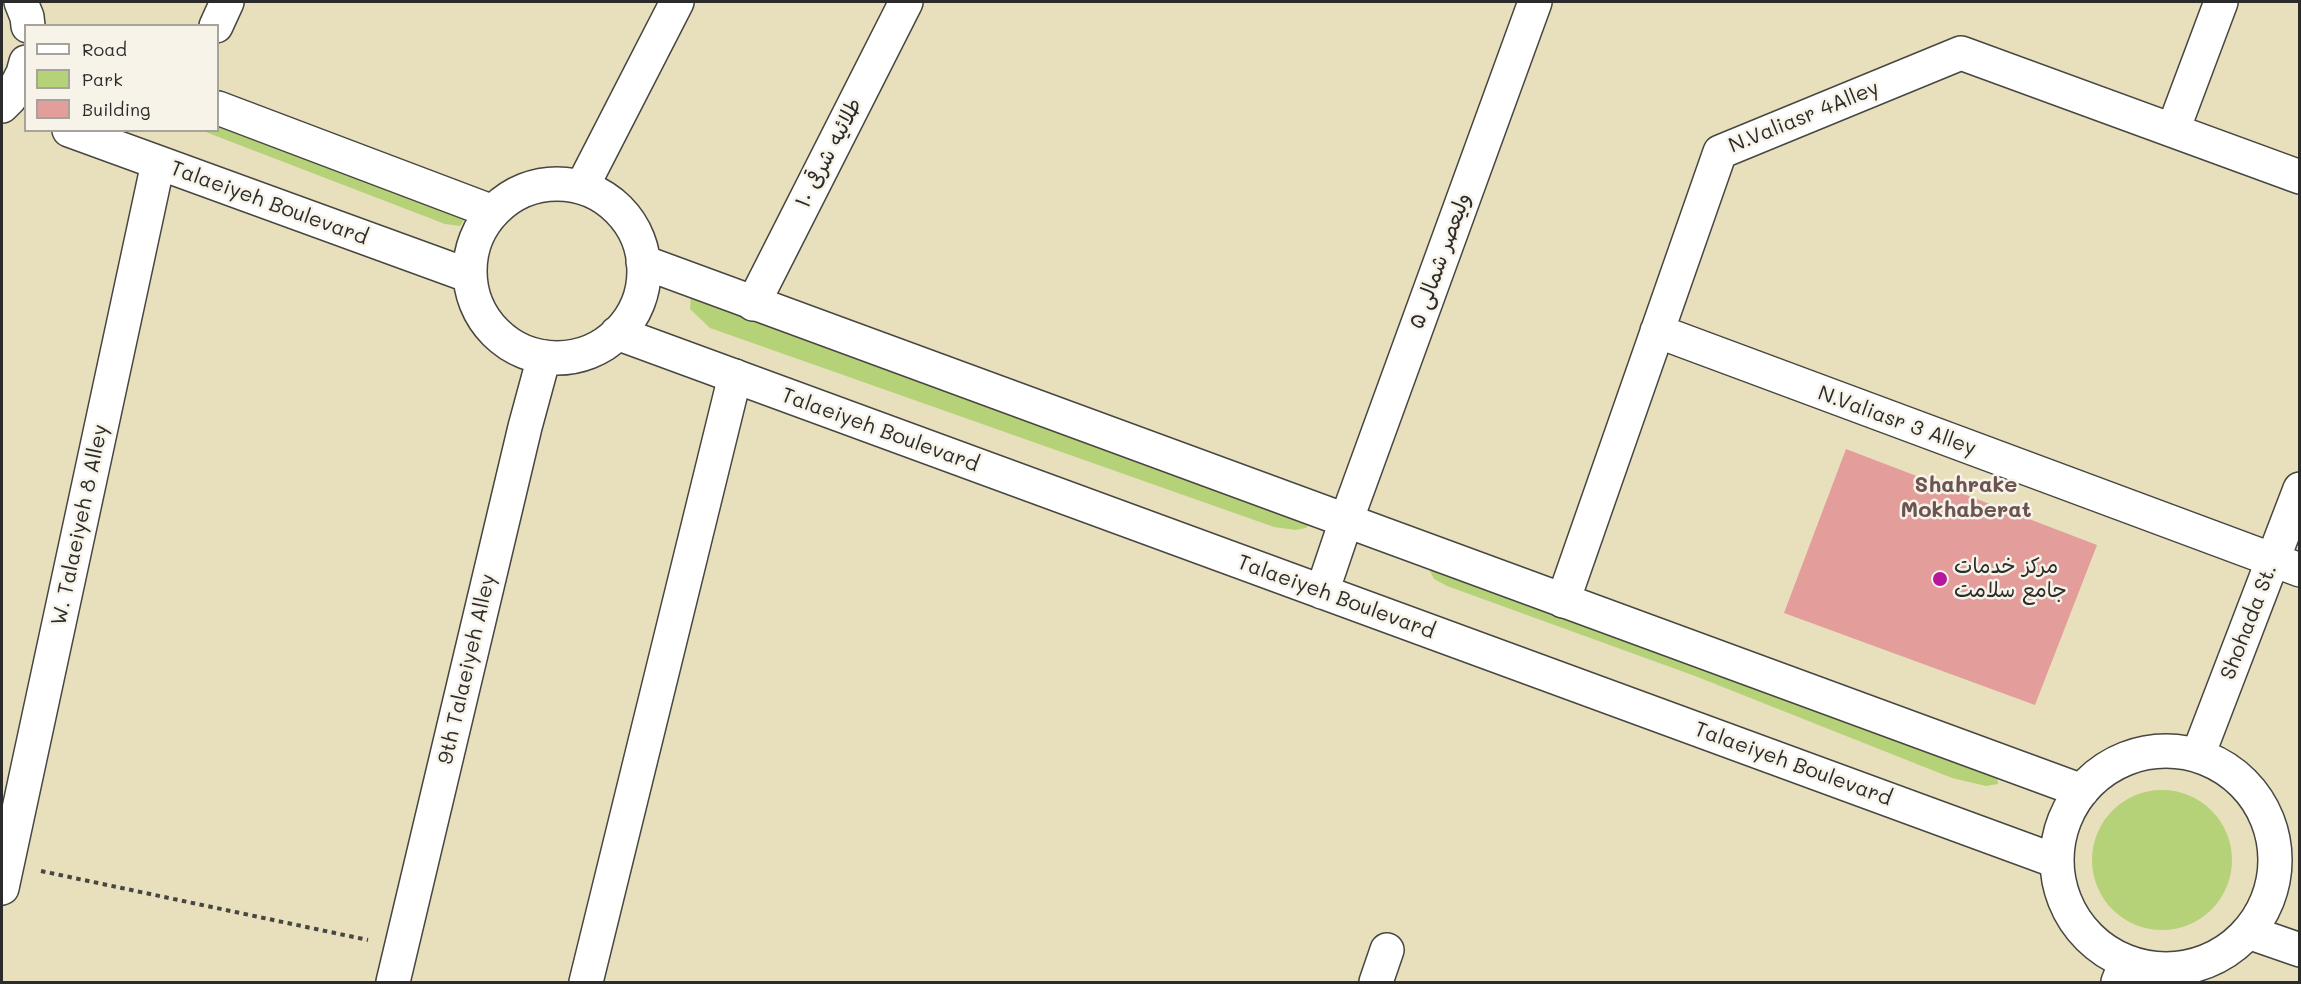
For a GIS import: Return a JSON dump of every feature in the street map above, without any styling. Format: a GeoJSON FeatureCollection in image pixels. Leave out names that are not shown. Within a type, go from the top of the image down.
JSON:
{"type":"FeatureCollection","features":[{"type":"Feature","properties":{"kind":"street"},"geometry":{"type":"LineString","coordinates":[[21,2],[28,24]]}},
{"type":"Feature","properties":{"kind":"street"},"geometry":{"type":"LineString","coordinates":[[217,24],[227,2]]}},
{"type":"Feature","properties":{"kind":"street"},"geometry":{"type":"LineString","coordinates":[[582,187],[677,2]]}},
{"type":"Feature","properties":{"kind":"street","name":"طلائیه شرقی ۱۰"},"geometry":{"type":"LineString","coordinates":[[753,304],[906,2]]}},
{"type":"Feature","properties":{"kind":"street","name":"ولیعصر شمالی ۵"},"geometry":{"type":"LineString","coordinates":[[1322,592],[1535,2]]}},
{"type":"Feature","properties":{"kind":"street"},"geometry":{"type":"LineString","coordinates":[[2172,130],[2221,2]]}},
{"type":"Feature","properties":{"kind":"street","name":"N.Valiasr 4Alley"},"geometry":{"type":"LineString","coordinates":[[1563,601],[1720,152],[1961,52],[2300,177]]}},
{"type":"Feature","properties":{"kind":"street"},"geometry":{"type":"LineString","coordinates":[[24,69],[10,98],[2,106],[24,114]]}},
{"type":"Feature","properties":{"kind":"street"},"geometry":{"type":"LineString","coordinates":[[219,108],[493,212]]}},
{"type":"Feature","properties":{"kind":"street","name":"Talaeiyeh Boulevard"},"geometry":{"type":"LineString","coordinates":[[74,132],[470,276]]}},
{"type":"Feature","properties":{"kind":"street","name":"W. Talaeiyeh 8 Alley"},"geometry":{"type":"LineString","coordinates":[[4,876],[158,163]]}},
{"type":"Feature","properties":{"kind":"street"},"geometry":{"type":"LineString","coordinates":[[560,183],[582,187],[608,200],[629,221],[641,248],[643,262],[644,277],[638,302],[627,323],[609,341],[587,353],[563,358],[544,357],[515,348],[495,333],[481,314],[472,290],[471,255],[476,239],[493,212],[517,193],[538,185],[560,183]]}},
{"type":"Feature","properties":{"kind":"street"},"geometry":{"type":"LineString","coordinates":[[643,262],[2082,791]]}},
{"type":"Feature","properties":{"kind":"street","name":"N.Valiasr 3 Alley"},"geometry":{"type":"LineString","coordinates":[[1657,331],[2286,565]]}},
{"type":"Feature","properties":{"kind":"street","name":"Talaeiyeh Boulevard"},"geometry":{"type":"LineString","coordinates":[[617,333],[2056,861]]}},
{"type":"Feature","properties":{"kind":"street","name":"9th Talaeiyeh Alley"},"geometry":{"type":"LineString","coordinates":[[393,982],[525,427],[544,357]]}},
{"type":"Feature","properties":{"kind":"street"},"geometry":{"type":"LineString","coordinates":[[586,982],[735,376]]}},
{"type":"Feature","properties":{"kind":"street","name":"Shohada St."},"geometry":{"type":"LineString","coordinates":[[2198,754],[2286,565],[2300,489]]}},
{"type":"Feature","properties":{"kind":"street"},"geometry":{"type":"LineString","coordinates":[[2169,750],[2198,754],[2225,767],[2248,787],[2265,813],[2274,841],[2287,867],[2248,932],[2231,949],[2205,963],[2175,970],[2145,968],[2122,972],[2117,959],[2092,942],[2073,920],[2061,893],[2056,861],[2059,834],[2070,806],[2088,783],[2112,764],[2140,753],[2169,750]]}},
{"type":"Feature","properties":{"kind":"street"},"geometry":{"type":"LineString","coordinates":[[2248,932],[2300,950]]}},
{"type":"Feature","properties":{"kind":"street"},"geometry":{"type":"LineString","coordinates":[[1376,982],[1387,950]]}},
{"type":"Feature","properties":{"kind":"path"},"geometry":{"type":"LineString","coordinates":[[4,876],[401,947]]}},
{"type":"Feature","properties":{"kind":"green space"},"geometry":{"type":"Polygon","coordinates":[[[219,110],[468,214],[460,226],[445,224],[206,132],[219,132],[219,110]]]}},
{"type":"Feature","properties":{"kind":"green space"},"geometry":{"type":"Polygon","coordinates":[[[691,296],[1312,522],[1306,528],[1295,530],[1274,527],[710,328],[690,309],[691,296]]]}},
{"type":"Feature","properties":{"kind":"green space"},"geometry":{"type":"Polygon","coordinates":[[[1435,559],[1997,774],[1998,784],[1986,786],[1952,778],[1695,676],[1447,586],[1434,579],[1429,569],[1435,559]]]}},
{"type":"Feature","properties":{"kind":"green space"},"geometry":{"type":"Polygon","coordinates":[[[2162,790],[2189,795],[2212,810],[2227,833],[2232,860],[2227,887],[2212,910],[2189,925],[2162,930],[2135,925],[2112,910],[2097,887],[2092,860],[2097,833],[2112,810],[2135,795],[2162,790]]]}},
{"type":"Feature","properties":{"kind":"building","name":"مرکز خدمات جامع سلامت"},"geometry":{"type":"Polygon","coordinates":[[[1846,449],[2097,545],[2035,705],[1784,613],[1846,449]]]}},
{"type":"Feature","properties":{"kind":"place","name":"مرکز خدمات جامع سلامت"},"geometry":{"type":"Point","coordinates":[1940,579]}},
{"type":"Feature","properties":{"kind":"district","name":"Shahrake Mokhaberat"},"geometry":{"type":"Point","coordinates":[1966,498]}}]}
